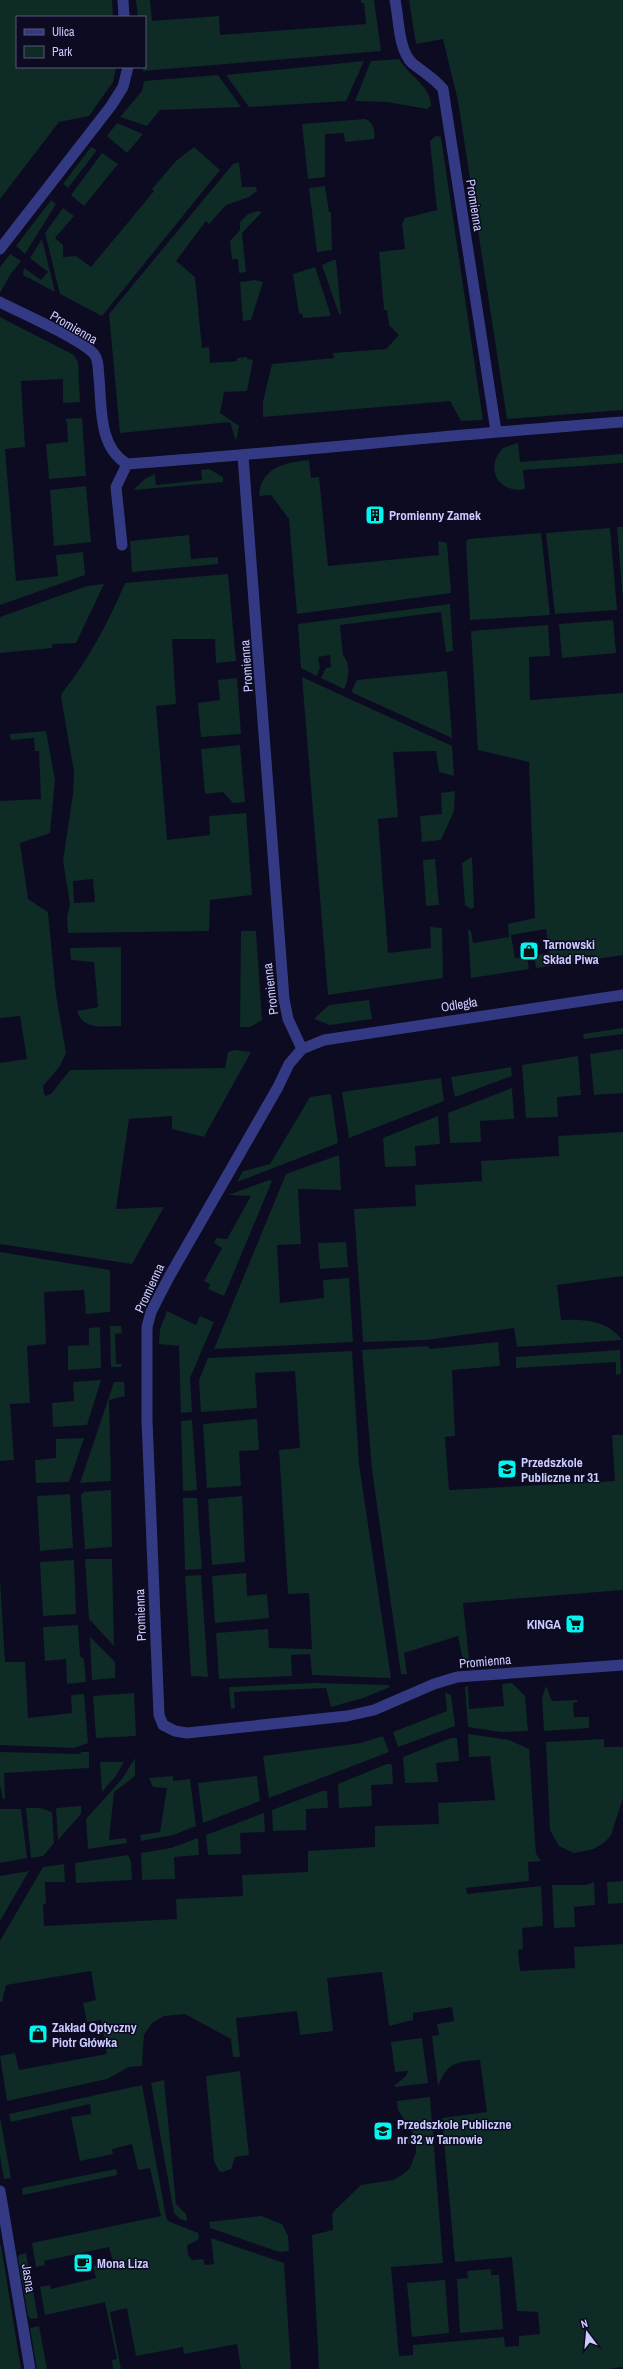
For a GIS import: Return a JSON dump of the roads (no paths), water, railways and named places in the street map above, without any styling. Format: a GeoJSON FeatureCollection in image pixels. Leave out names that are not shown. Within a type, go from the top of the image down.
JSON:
{"type":"FeatureCollection","features":[{"type":"Feature","properties":{"kind":"street"},"geometry":{"type":"LineString","coordinates":[[123,0],[124,16]]}},
{"type":"Feature","properties":{"kind":"street","name":"Promienna"},"geometry":{"type":"LineString","coordinates":[[395,0],[404,51],[411,62],[434,79],[443,89],[496,431]]}},
{"type":"Feature","properties":{"kind":"street"},"geometry":{"type":"LineString","coordinates":[[0,249],[111,106],[123,88],[128,68]]}},
{"type":"Feature","properties":{"kind":"street","name":"Promienna"},"geometry":{"type":"LineString","coordinates":[[0,302],[75,341],[94,355],[98,365],[103,429],[110,447],[117,457],[127,464]]}},
{"type":"Feature","properties":{"kind":"street"},"geometry":{"type":"LineString","coordinates":[[122,545],[116,488],[127,464],[244,456],[496,431],[623,422]]}},
{"type":"Feature","properties":{"kind":"street","name":"Promienna"},"geometry":{"type":"LineString","coordinates":[[244,456],[284,999],[288,1019],[302,1049],[289,1064],[278,1087],[169,1277],[151,1312],[147,1327],[147,1420],[159,1715],[163,1725],[175,1732],[187,1733],[347,1716],[374,1710],[434,1684],[457,1677],[623,1666]]}},
{"type":"Feature","properties":{"kind":"street","name":"Odległa"},"geometry":{"type":"LineString","coordinates":[[302,1049],[324,1040],[623,995]]}},
{"type":"Feature","properties":{"kind":"street","name":"Jasna"},"geometry":{"type":"LineString","coordinates":[[0,2191],[30,2369]]}},
{"type":"Feature","properties":{"kind":"place","name":"Promienny Zamek"},"geometry":{"type":"Point","coordinates":[375,515]}},
{"type":"Feature","properties":{"kind":"place","name":"Tarnowski Skład Piwa"},"geometry":{"type":"Point","coordinates":[529,951]}},
{"type":"Feature","properties":{"kind":"place","name":"Przedszkole Publiczne nr 31"},"geometry":{"type":"Point","coordinates":[507,1469]}},
{"type":"Feature","properties":{"kind":"place","name":"KINGA"},"geometry":{"type":"Point","coordinates":[575,1624]}},
{"type":"Feature","properties":{"kind":"place","name":"Zakład Optyczny Piotr Główka"},"geometry":{"type":"Point","coordinates":[38,2034]}},
{"type":"Feature","properties":{"kind":"place","name":"Przedszkole Publiczne nr 32 w Tarnowie"},"geometry":{"type":"Point","coordinates":[383,2131]}},
{"type":"Feature","properties":{"kind":"place","name":"Mona Liza"},"geometry":{"type":"Point","coordinates":[83,2263]}}]}
